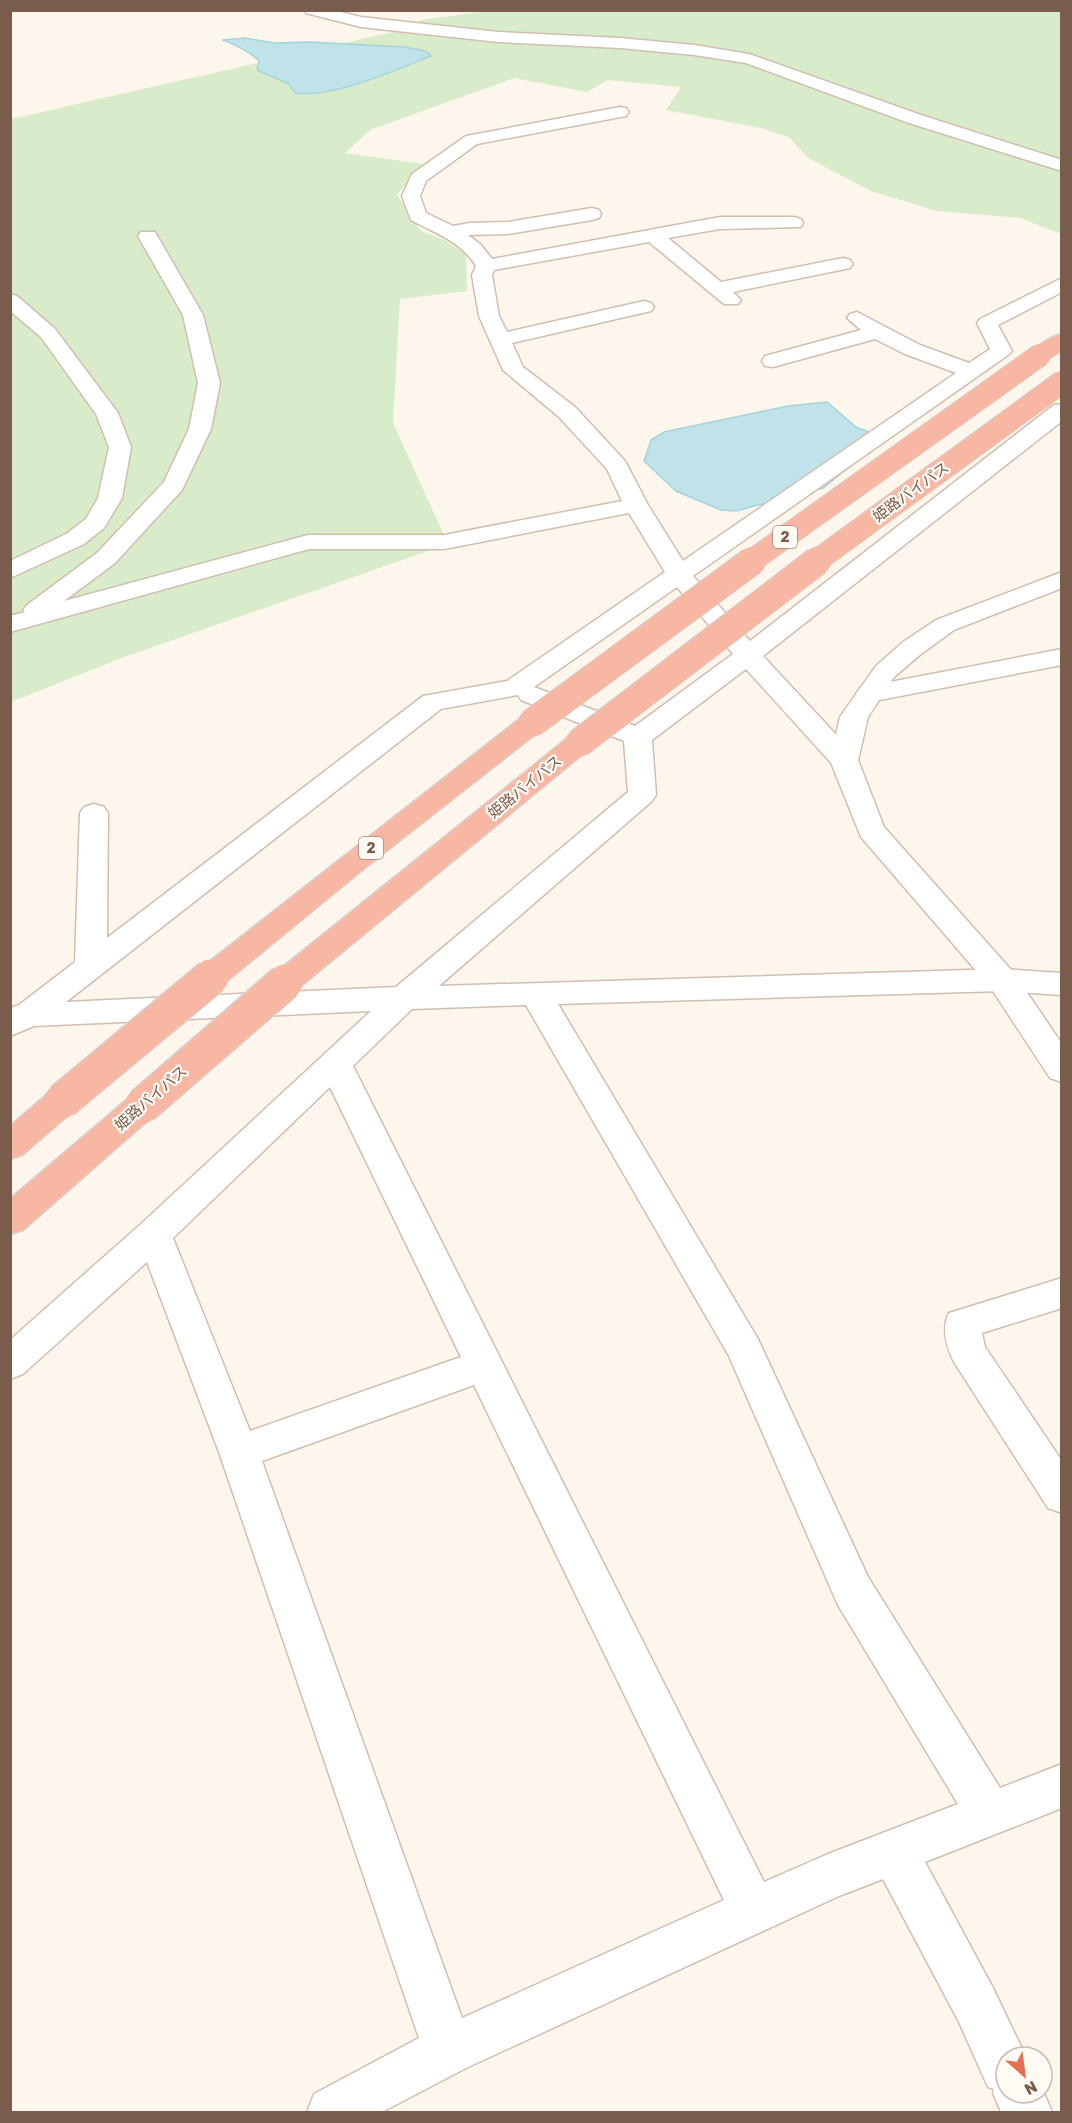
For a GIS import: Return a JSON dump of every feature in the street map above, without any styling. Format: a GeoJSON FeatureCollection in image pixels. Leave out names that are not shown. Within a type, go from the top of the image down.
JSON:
{"type":"FeatureCollection","features":[{"type":"Feature","properties":{"kind":"highway","name":"2"},"geometry":{"type":"LineString","coordinates":[[10,1146],[211,977],[532,723],[723,581],[1062,340]]}},
{"type":"Feature","properties":{"kind":"highway","name":"姫路バイパス"},"geometry":{"type":"LineString","coordinates":[[10,1220],[285,982],[579,743],[790,580],[1062,382]]}},
{"type":"Feature","properties":{"kind":"street"},"geometry":{"type":"LineString","coordinates":[[310,10],[361,22],[487,36],[620,43],[749,59],[926,123],[1062,166]]}},
{"type":"Feature","properties":{"kind":"street"},"geometry":{"type":"LineString","coordinates":[[620,112],[472,140],[418,178],[411,196],[418,216],[461,238],[479,251],[486,266],[482,275],[489,316],[514,370],[567,412],[617,466],[636,505],[678,573],[748,655],[844,760],[871,830],[1002,980],[1062,1070]]}},
{"type":"Feature","properties":{"kind":"street"},"geometry":{"type":"LineString","coordinates":[[448,233],[470,229],[508,228],[592,214]]}},
{"type":"Feature","properties":{"kind":"street"},"geometry":{"type":"LineString","coordinates":[[486,266],[720,223],[794,223]]}},
{"type":"Feature","properties":{"kind":"street"},"geometry":{"type":"LineString","coordinates":[[15,623],[106,558],[174,485],[200,429],[209,382],[193,315],[148,236]]}},
{"type":"Feature","properties":{"kind":"street"},"geometry":{"type":"LineString","coordinates":[[652,236],[724,295],[843,264]]}},
{"type":"Feature","properties":{"kind":"street"},"geometry":{"type":"LineString","coordinates":[[16,1018],[91,966],[433,702],[515,688],[1001,351],[987,323],[1062,284]]}},
{"type":"Feature","properties":{"kind":"street"},"geometry":{"type":"LineString","coordinates":[[500,340],[634,310],[608,298]]}},
{"type":"Feature","properties":{"kind":"street"},"geometry":{"type":"LineString","coordinates":[[10,300],[48,333],[107,412],[120,447],[110,498],[96,523],[75,539],[10,571]]}},
{"type":"Feature","properties":{"kind":"street"},"geometry":{"type":"LineString","coordinates":[[857,318],[876,332],[912,351],[972,371]]}},
{"type":"Feature","properties":{"kind":"street"},"geometry":{"type":"LineString","coordinates":[[773,350],[794,355],[876,332]]}},
{"type":"Feature","properties":{"kind":"street"},"geometry":{"type":"LineString","coordinates":[[638,737],[748,655],[1062,410]]}},
{"type":"Feature","properties":{"kind":"street"},"geometry":{"type":"LineString","coordinates":[[15,623],[308,542],[444,542],[636,505]]}},
{"type":"Feature","properties":{"kind":"street"},"geometry":{"type":"LineString","coordinates":[[844,760],[854,717],[885,672],[912,648],[945,625],[1062,579]]}},
{"type":"Feature","properties":{"kind":"street"},"geometry":{"type":"LineString","coordinates":[[869,694],[1062,657]]}},
{"type":"Feature","properties":{"kind":"street"},"geometry":{"type":"LineString","coordinates":[[515,688],[638,737]]}},
{"type":"Feature","properties":{"kind":"street"},"geometry":{"type":"LineString","coordinates":[[10,1363],[154,1234],[403,999],[642,795],[638,737]]}},
{"type":"Feature","properties":{"kind":"street"},"geometry":{"type":"LineString","coordinates":[[91,966],[94,813]]}},
{"type":"Feature","properties":{"kind":"street"},"geometry":{"type":"LineString","coordinates":[[16,1018],[536,994],[1002,980],[1062,984]]}},
{"type":"Feature","properties":{"kind":"street"},"geometry":{"type":"LineString","coordinates":[[536,994],[745,1350],[853,1591],[990,1814]]}},
{"type":"Feature","properties":{"kind":"street"},"geometry":{"type":"LineString","coordinates":[[335,1064],[754,1911]]}},
{"type":"Feature","properties":{"kind":"street"},"geometry":{"type":"LineString","coordinates":[[154,1234],[239,1452],[448,2050]]}},
{"type":"Feature","properties":{"kind":"street"},"geometry":{"type":"LineString","coordinates":[[1062,1293],[962,1324],[967,1351],[1062,1495]]}},
{"type":"Feature","properties":{"kind":"street"},"geometry":{"type":"LineString","coordinates":[[239,1452],[485,1365]]}},
{"type":"Feature","properties":{"kind":"street"},"geometry":{"type":"LineString","coordinates":[[332,2112],[448,2050],[828,1877],[1062,1786]]}},
{"type":"Feature","properties":{"kind":"street"},"geometry":{"type":"LineString","coordinates":[[894,1851],[995,2045]]}},
{"type":"Feature","properties":{"kind":"green space"},"geometry":{"type":"Polygon","coordinates":[[[486,11],[1061,11],[1061,234],[1020,218],[937,211],[871,191],[808,158],[790,138],[761,128],[666,110],[681,87],[608,80],[587,92],[514,78],[370,130],[345,153],[423,164],[397,195],[421,231],[444,240],[466,254],[467,291],[400,299],[393,423],[448,544],[127,656],[11,702],[11,119],[406,29],[421,20],[486,11]]]}},
{"type":"Feature","properties":{"kind":"water"},"geometry":{"type":"Polygon","coordinates":[[[245,38],[274,43],[310,42],[405,47],[426,51],[431,56],[345,88],[310,94],[295,93],[289,84],[257,70],[259,61],[252,55],[222,40],[245,38]]]}},
{"type":"Feature","properties":{"kind":"water"},"geometry":{"type":"Polygon","coordinates":[[[827,402],[856,427],[885,438],[823,488],[736,511],[721,510],[676,491],[644,461],[651,440],[664,432],[788,406],[827,402]]]}}]}
